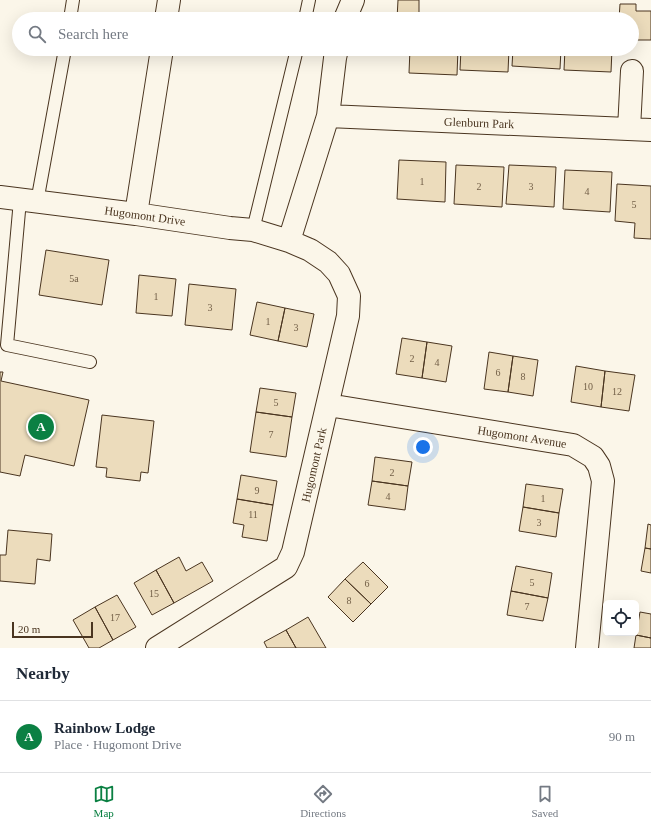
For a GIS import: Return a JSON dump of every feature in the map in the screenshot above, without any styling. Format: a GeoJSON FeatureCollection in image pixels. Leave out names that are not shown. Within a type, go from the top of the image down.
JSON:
{"type":"FeatureCollection","features":[{"type":"Feature","properties":{"kind":"street"},"geometry":{"type":"LineString","coordinates":[[167,12],[169,0]]}},
{"type":"Feature","properties":{"kind":"street"},"geometry":{"type":"LineString","coordinates":[[348,12],[353,0]]}},
{"type":"Feature","properties":{"kind":"street"},"geometry":{"type":"LineString","coordinates":[[136,214],[161,56]]}},
{"type":"Feature","properties":{"kind":"street"},"geometry":{"type":"LineString","coordinates":[[289,241],[328,116],[335,56]]}},
{"type":"Feature","properties":{"kind":"street"},"geometry":{"type":"LineString","coordinates":[[629,129],[632,71]]}},
{"type":"Feature","properties":{"kind":"street","name":"Glenburn Park"},"geometry":{"type":"LineString","coordinates":[[328,116],[651,130]]}},
{"type":"Feature","properties":{"kind":"street","name":"Hugomont Drive"},"geometry":{"type":"LineString","coordinates":[[19,200],[253,230],[289,241]]}},
{"type":"Feature","properties":{"kind":"street","name":"Hugomont Park"},"geometry":{"type":"LineString","coordinates":[[157,648],[286,567],[293,552],[348,316],[349,296],[339,274],[328,262],[310,250],[289,241]]}},
{"type":"Feature","properties":{"kind":"street","name":"Hugomont Avenue"},"geometry":{"type":"LineString","coordinates":[[328,405],[574,445],[593,457],[599,466],[603,481],[587,648]]}},
{"type":"Feature","properties":{"kind":"lane"},"geometry":{"type":"LineString","coordinates":[[71,12],[73,0]]}},
{"type":"Feature","properties":{"kind":"lane"},"geometry":{"type":"LineString","coordinates":[[307,12],[310,0]]}},
{"type":"Feature","properties":{"kind":"lane"},"geometry":{"type":"LineString","coordinates":[[62,56],[19,200],[8,345],[90,362]]}},
{"type":"Feature","properties":{"kind":"lane"},"geometry":{"type":"LineString","coordinates":[[253,230],[295,56]]}},
{"type":"Feature","properties":{"kind":"building"},"geometry":{"type":"Polygon","coordinates":[[[398,0],[419,0],[419,12],[397,12],[398,0]]]}},
{"type":"Feature","properties":{"kind":"building"},"geometry":{"type":"Polygon","coordinates":[[[620,4],[636,4],[636,11],[651,11],[651,40],[639,40],[639,12],[619,12],[620,4]]]}},
{"type":"Feature","properties":{"kind":"building"},"geometry":{"type":"Polygon","coordinates":[[[410,56],[458,56],[457,75],[409,73],[410,56]]]}},
{"type":"Feature","properties":{"kind":"building"},"geometry":{"type":"Polygon","coordinates":[[[461,56],[509,56],[508,72],[460,70],[461,56]]]}},
{"type":"Feature","properties":{"kind":"building"},"geometry":{"type":"Polygon","coordinates":[[[513,56],[561,56],[560,69],[512,66],[513,56]]]}},
{"type":"Feature","properties":{"kind":"building"},"geometry":{"type":"Polygon","coordinates":[[[565,56],[612,56],[611,72],[564,70],[565,56]]]}},
{"type":"Feature","properties":{"kind":"building"},"geometry":{"type":"Polygon","coordinates":[[[399,160],[446,162],[445,202],[397,199],[399,160]]]}},
{"type":"Feature","properties":{"kind":"building"},"geometry":{"type":"Polygon","coordinates":[[[456,165],[504,167],[502,207],[454,204],[456,165]]]}},
{"type":"Feature","properties":{"kind":"building"},"geometry":{"type":"Polygon","coordinates":[[[509,165],[556,167],[554,207],[506,204],[509,165]]]}},
{"type":"Feature","properties":{"kind":"building"},"geometry":{"type":"Polygon","coordinates":[[[565,170],[612,172],[610,212],[563,209],[565,170]]]}},
{"type":"Feature","properties":{"kind":"building"},"geometry":{"type":"Polygon","coordinates":[[[617,184],[651,186],[651,239],[634,238],[635,223],[615,221],[617,184]]]}},
{"type":"Feature","properties":{"kind":"building"},"geometry":{"type":"Polygon","coordinates":[[[46,250],[109,260],[102,305],[39,295],[46,250]]]}},
{"type":"Feature","properties":{"kind":"building"},"geometry":{"type":"Polygon","coordinates":[[[139,275],[176,279],[172,316],[136,313],[139,275]]]}},
{"type":"Feature","properties":{"kind":"building"},"geometry":{"type":"Polygon","coordinates":[[[189,284],[236,289],[232,330],[185,325],[189,284]]]}},
{"type":"Feature","properties":{"kind":"building"},"geometry":{"type":"Polygon","coordinates":[[[257,302],[285,308],[278,341],[250,335],[257,302]]]}},
{"type":"Feature","properties":{"kind":"building"},"geometry":{"type":"Polygon","coordinates":[[[285,308],[314,314],[307,347],[278,341],[285,308]]]}},
{"type":"Feature","properties":{"kind":"building"},"geometry":{"type":"Polygon","coordinates":[[[402,338],[427,342],[422,378],[396,374],[402,338]]]}},
{"type":"Feature","properties":{"kind":"building"},"geometry":{"type":"Polygon","coordinates":[[[427,342],[452,346],[446,382],[422,378],[427,342]]]}},
{"type":"Feature","properties":{"kind":"building"},"geometry":{"type":"Polygon","coordinates":[[[489,352],[513,356],[508,392],[484,389],[489,352]]]}},
{"type":"Feature","properties":{"kind":"building"},"geometry":{"type":"Polygon","coordinates":[[[513,356],[538,360],[533,396],[508,392],[513,356]]]}},
{"type":"Feature","properties":{"kind":"building"},"geometry":{"type":"Polygon","coordinates":[[[576,366],[605,371],[601,407],[571,402],[576,366]]]}},
{"type":"Feature","properties":{"kind":"building"},"geometry":{"type":"Polygon","coordinates":[[[605,371],[635,375],[629,411],[601,407],[605,371]]]}},
{"type":"Feature","properties":{"kind":"building"},"geometry":{"type":"Polygon","coordinates":[[[0,372],[3,372],[1,381],[89,400],[74,466],[25,455],[20,476],[0,472],[0,372]]]}},
{"type":"Feature","properties":{"kind":"building"},"geometry":{"type":"Polygon","coordinates":[[[260,388],[296,393],[292,417],[256,412],[260,388]]]}},
{"type":"Feature","properties":{"kind":"building"},"geometry":{"type":"Polygon","coordinates":[[[256,412],[292,417],[286,457],[250,452],[256,412]]]}},
{"type":"Feature","properties":{"kind":"building"},"geometry":{"type":"Polygon","coordinates":[[[102,415],[154,421],[148,473],[141,472],[140,481],[106,477],[107,468],[96,467],[102,415]]]}},
{"type":"Feature","properties":{"kind":"building"},"geometry":{"type":"Polygon","coordinates":[[[375,457],[412,462],[408,486],[372,481],[375,457]]]}},
{"type":"Feature","properties":{"kind":"building"},"geometry":{"type":"Polygon","coordinates":[[[241,475],[277,481],[273,505],[237,499],[241,475]]]}},
{"type":"Feature","properties":{"kind":"building"},"geometry":{"type":"Polygon","coordinates":[[[372,481],[408,486],[405,510],[368,505],[372,481]]]}},
{"type":"Feature","properties":{"kind":"building"},"geometry":{"type":"Polygon","coordinates":[[[526,484],[563,489],[559,513],[523,507],[526,484]]]}},
{"type":"Feature","properties":{"kind":"building"},"geometry":{"type":"Polygon","coordinates":[[[237,499],[273,505],[267,541],[242,537],[244,525],[233,523],[237,499]]]}},
{"type":"Feature","properties":{"kind":"building"},"geometry":{"type":"Polygon","coordinates":[[[523,507],[559,513],[556,537],[519,531],[523,507]]]}},
{"type":"Feature","properties":{"kind":"building"},"geometry":{"type":"Polygon","coordinates":[[[648,524],[651,525],[651,549],[645,548],[648,524]]]}},
{"type":"Feature","properties":{"kind":"building"},"geometry":{"type":"Polygon","coordinates":[[[8,530],[52,534],[50,561],[37,559],[35,584],[0,581],[0,555],[6,555],[8,530]]]}},
{"type":"Feature","properties":{"kind":"building"},"geometry":{"type":"Polygon","coordinates":[[[645,548],[651,549],[651,573],[641,571],[645,548]]]}},
{"type":"Feature","properties":{"kind":"building"},"geometry":{"type":"Polygon","coordinates":[[[179,557],[186,571],[202,562],[213,581],[174,603],[156,570],[179,557]]]}},
{"type":"Feature","properties":{"kind":"building"},"geometry":{"type":"Polygon","coordinates":[[[363,562],[388,587],[371,604],[345,579],[363,562]]]}},
{"type":"Feature","properties":{"kind":"building"},"geometry":{"type":"Polygon","coordinates":[[[516,566],[552,573],[548,598],[511,591],[516,566]]]}},
{"type":"Feature","properties":{"kind":"building"},"geometry":{"type":"Polygon","coordinates":[[[156,570],[174,603],[152,615],[134,583],[156,570]]]}},
{"type":"Feature","properties":{"kind":"building"},"geometry":{"type":"Polygon","coordinates":[[[345,579],[371,604],[353,622],[328,597],[345,579]]]}},
{"type":"Feature","properties":{"kind":"building"},"geometry":{"type":"Polygon","coordinates":[[[511,591],[548,598],[543,621],[507,615],[511,591]]]}},
{"type":"Feature","properties":{"kind":"building"},"geometry":{"type":"Polygon","coordinates":[[[117,595],[136,627],[113,640],[95,607],[117,595]]]}},
{"type":"Feature","properties":{"kind":"building"},"geometry":{"type":"Polygon","coordinates":[[[95,607],[113,640],[99,648],[89,648],[73,620],[95,607]]]}},
{"type":"Feature","properties":{"kind":"building"},"geometry":{"type":"Polygon","coordinates":[[[640,612],[651,614],[651,638],[639,636],[640,612]]]}},
{"type":"Feature","properties":{"kind":"building"},"geometry":{"type":"Polygon","coordinates":[[[308,617],[326,648],[296,648],[286,630],[308,617]]]}},
{"type":"Feature","properties":{"kind":"building"},"geometry":{"type":"Polygon","coordinates":[[[286,630],[296,648],[267,648],[264,642],[286,630]]]}},
{"type":"Feature","properties":{"kind":"building"},"geometry":{"type":"Polygon","coordinates":[[[636,636],[651,638],[651,648],[634,648],[636,636]]]}},
{"type":"Feature","properties":{"kind":"place","name":"Rainbow Lodge"},"geometry":{"type":"Point","coordinates":[41,427]}}]}
